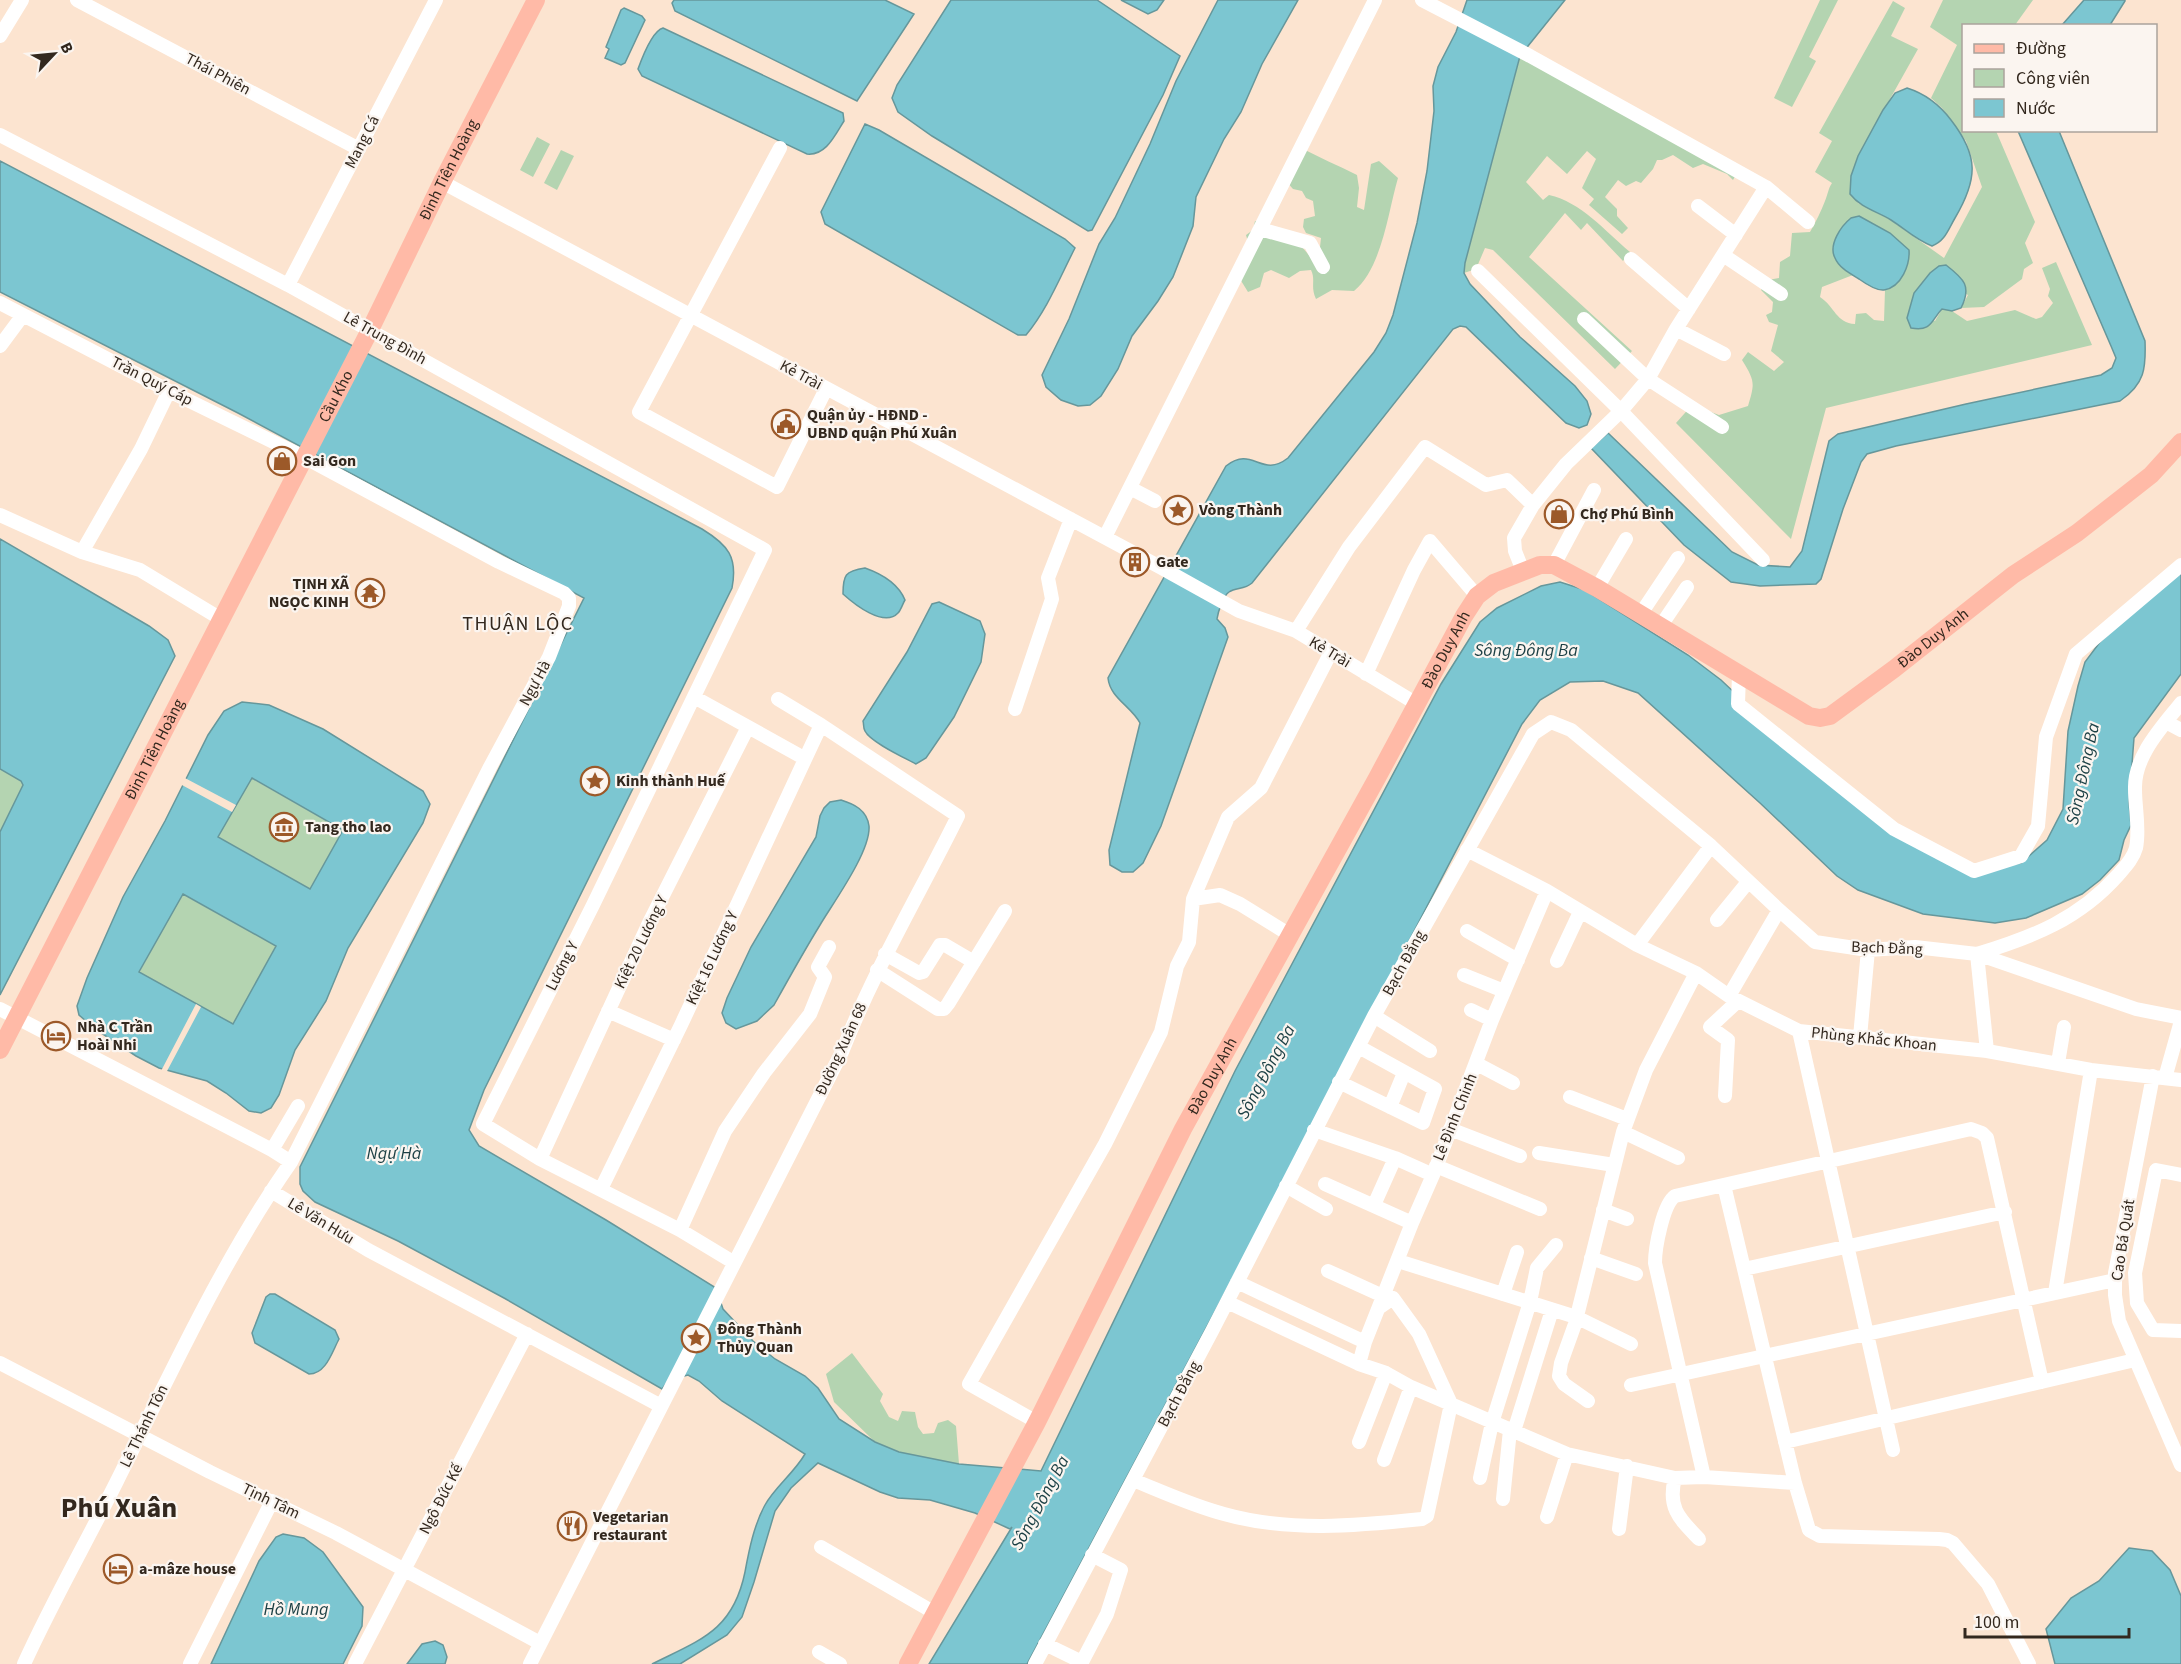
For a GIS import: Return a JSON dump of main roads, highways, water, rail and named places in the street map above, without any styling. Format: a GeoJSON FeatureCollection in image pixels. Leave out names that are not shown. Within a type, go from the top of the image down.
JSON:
{"type":"FeatureCollection","features":[{"type":"Feature","properties":{"kind":"main road","name":"Đinh Tiên Hoàng"},"geometry":{"type":"LineString","coordinates":[[367,335],[442,182],[536,0]]}},
{"type":"Feature","properties":{"kind":"main road","name":"Cầu Kho"},"geometry":{"type":"LineString","coordinates":[[306,454],[367,335]]}},
{"type":"Feature","properties":{"kind":"main road","name":"Đào Duy Anh"},"geometry":{"type":"LineString","coordinates":[[908,1664],[1020,1457],[1183,1129],[1464,616],[1478,596],[1494,583],[1523,571],[1540,565],[1554,565],[1597,588],[1809,716],[1820,718],[1830,716],[2013,575],[2077,533],[2151,475],[2181,442]]}},
{"type":"Feature","properties":{"kind":"main road","name":"Đinh Tiên Hoàng"},"geometry":{"type":"LineString","coordinates":[[0,1050],[306,454]]}},
{"type":"Feature","properties":{"kind":"water"},"geometry":{"type":"Polygon","coordinates":[[[674,0],[885,0],[914,14],[857,101],[675,11],[672,3],[674,0]]]}},
{"type":"Feature","properties":{"kind":"water"},"geometry":{"type":"Polygon","coordinates":[[[951,0],[1097,0],[1180,56],[1163,95],[1092,230],[1088,231],[932,136],[898,112],[892,98],[897,85],[951,0]]]}},
{"type":"Feature","properties":{"kind":"water"},"geometry":{"type":"Polygon","coordinates":[[[1121,0],[1164,0],[1157,10],[1148,14],[1121,0]]]}},
{"type":"Feature","properties":{"kind":"water"},"geometry":{"type":"Polygon","coordinates":[[[1218,0],[1298,0],[1262,64],[1241,112],[1224,139],[1196,197],[1193,226],[1173,277],[1132,336],[1118,369],[1101,396],[1090,405],[1078,406],[1061,400],[1046,387],[1042,375],[1069,319],[1099,244],[1115,218],[1150,144],[1176,81],[1218,0]]]}},
{"type":"Feature","properties":{"kind":"water"},"geometry":{"type":"Polygon","coordinates":[[[1467,0],[1565,0],[1520,56],[1464,273],[1470,284],[1520,337],[1575,386],[1587,401],[1591,414],[1587,425],[1579,428],[1566,423],[1466,327],[1460,326],[1453,329],[1252,583],[1232,590],[1225,597],[1217,619],[1225,628],[1228,637],[1161,826],[1143,863],[1133,872],[1122,872],[1110,865],[1109,850],[1140,723],[1117,697],[1108,678],[1226,466],[1235,460],[1243,459],[1271,465],[1279,464],[1288,458],[1374,352],[1386,333],[1393,315],[1417,223],[1427,171],[1434,111],[1433,86],[1438,67],[1456,32],[1467,0]]]}},
{"type":"Feature","properties":{"kind":"water"},"geometry":{"type":"Polygon","coordinates":[[[2084,0],[2125,0],[2111,24],[2063,24],[2084,0]]]}},
{"type":"Feature","properties":{"kind":"water"},"geometry":{"type":"Polygon","coordinates":[[[624,8],[642,16],[645,20],[625,63],[621,65],[605,58],[609,49],[606,47],[621,10],[624,8]]]}},
{"type":"Feature","properties":{"kind":"water"},"geometry":{"type":"Polygon","coordinates":[[[663,28],[843,113],[844,121],[825,148],[814,154],[807,154],[642,76],[638,69],[645,52],[651,39],[663,28]]]}},
{"type":"Feature","properties":{"kind":"water"},"geometry":{"type":"Polygon","coordinates":[[[1907,88],[1932,100],[1942,109],[1960,133],[1971,157],[1971,179],[1963,204],[1946,235],[1932,246],[1864,206],[1850,194],[1851,176],[1858,156],[1895,93],[1907,88]]]}},
{"type":"Feature","properties":{"kind":"water"},"geometry":{"type":"Polygon","coordinates":[[[865,124],[1065,239],[1075,248],[1047,304],[1026,335],[1018,335],[825,224],[821,212],[865,124]]]}},
{"type":"Feature","properties":{"kind":"water"},"geometry":{"type":"Polygon","coordinates":[[[2018,132],[2059,132],[2145,341],[2142,375],[2135,388],[2120,401],[1896,446],[1867,454],[1861,462],[1843,509],[1821,579],[1816,584],[1760,586],[1731,582],[1684,545],[1591,448],[1608,433],[1732,552],[1758,565],[1790,567],[1802,551],[1829,441],[1838,434],[2101,375],[2112,368],[2116,358],[2018,132]]]}},
{"type":"Feature","properties":{"kind":"water"},"geometry":{"type":"Polygon","coordinates":[[[0,161],[702,529],[729,553],[734,568],[732,588],[484,1090],[469,1130],[479,1146],[716,1288],[723,1309],[753,1341],[775,1359],[805,1376],[818,1388],[839,1419],[875,1442],[899,1452],[959,1464],[1041,1471],[1235,1071],[1441,684],[1480,622],[1497,608],[1541,586],[1560,582],[1585,590],[1688,655],[1721,680],[1805,759],[1947,862],[1989,868],[2021,863],[2047,840],[2063,809],[2068,731],[2085,662],[2100,642],[2181,566],[2181,674],[2134,738],[2129,803],[2131,825],[2119,860],[2100,880],[2082,894],[2026,918],[1995,923],[1923,914],[1858,890],[1837,876],[1638,693],[1603,681],[1570,682],[1540,700],[1522,724],[1261,1225],[1027,1664],[929,1664],[1012,1527],[1010,1529],[975,1513],[930,1500],[898,1498],[818,1463],[791,1488],[775,1511],[742,1617],[727,1635],[680,1664],[652,1664],[699,1640],[723,1621],[740,1592],[752,1538],[761,1513],[769,1498],[805,1454],[722,1401],[699,1381],[688,1375],[669,1380],[662,1389],[504,1298],[398,1241],[315,1202],[303,1191],[300,1184],[300,1167],[584,598],[238,413],[0,292],[0,161]]]}},
{"type":"Feature","properties":{"kind":"water"},"geometry":{"type":"Polygon","coordinates":[[[1859,216],[1890,233],[1909,250],[1904,274],[1890,288],[1881,290],[1871,287],[1839,265],[1835,258],[1833,247],[1840,231],[1851,218],[1859,216]]]}},
{"type":"Feature","properties":{"kind":"water"},"geometry":{"type":"Polygon","coordinates":[[[1946,265],[1962,279],[1966,288],[1961,308],[1952,311],[1942,309],[1927,327],[1911,328],[1907,318],[1914,293],[1930,273],[1939,266],[1946,265]]]}},
{"type":"Feature","properties":{"kind":"water"},"geometry":{"type":"Polygon","coordinates":[[[0,539],[149,626],[168,640],[175,656],[0,995],[0,832],[23,785],[21,781],[0,769],[0,539]]]}},
{"type":"Feature","properties":{"kind":"water"},"geometry":{"type":"Polygon","coordinates":[[[865,568],[889,580],[902,594],[905,600],[899,612],[892,617],[885,618],[869,613],[843,594],[846,575],[865,568]]]}},
{"type":"Feature","properties":{"kind":"water"},"geometry":{"type":"Polygon","coordinates":[[[939,602],[980,621],[985,634],[981,662],[954,717],[926,758],[916,764],[874,740],[865,731],[863,721],[907,652],[932,604],[939,602]]]}},
{"type":"Feature","properties":{"kind":"water"},"geometry":{"type":"Polygon","coordinates":[[[242,702],[269,705],[323,729],[423,791],[430,804],[423,823],[348,948],[326,1001],[295,1050],[279,1095],[271,1108],[261,1113],[249,1111],[207,1081],[159,1068],[136,1056],[95,1029],[79,1015],[77,1006],[123,897],[165,821],[208,735],[224,711],[242,702]],[[252,778],[218,837],[310,889],[343,830],[252,778]],[[183,894],[139,972],[233,1024],[276,946],[183,894]]]}},
{"type":"Feature","properties":{"kind":"water"},"geometry":{"type":"Polygon","coordinates":[[[841,800],[859,808],[868,820],[868,837],[858,863],[774,1005],[757,1021],[736,1029],[726,1023],[722,1013],[727,998],[751,947],[816,837],[824,808],[830,802],[841,800]]]}},
{"type":"Feature","properties":{"kind":"water"},"geometry":{"type":"Polygon","coordinates":[[[275,1294],[335,1330],[339,1339],[328,1361],[320,1370],[309,1374],[255,1343],[252,1333],[266,1297],[275,1294]]]}},
{"type":"Feature","properties":{"kind":"water","name":"Hồ Mung"},"geometry":{"type":"Polygon","coordinates":[[[283,1534],[304,1538],[323,1552],[363,1607],[362,1626],[343,1664],[211,1664],[259,1561],[276,1537],[283,1534]]]}},
{"type":"Feature","properties":{"kind":"water"},"geometry":{"type":"Polygon","coordinates":[[[2129,1548],[2152,1551],[2170,1570],[2181,1596],[2181,1664],[2055,1664],[2046,1629],[2071,1598],[2099,1581],[2129,1548]]]}},
{"type":"Feature","properties":{"kind":"water"},"geometry":{"type":"Polygon","coordinates":[[[435,1641],[443,1645],[447,1657],[445,1664],[407,1664],[422,1644],[435,1641]]]}},
{"type":"Feature","properties":{"kind":"place","name":"Quận ủy - HĐND - UBND quận Phú Xuân"},"geometry":{"type":"Point","coordinates":[786,424]}},
{"type":"Feature","properties":{"kind":"place","name":"Sai Gon"},"geometry":{"type":"Point","coordinates":[282,461]}},
{"type":"Feature","properties":{"kind":"place","name":"Vòng Thành"},"geometry":{"type":"Point","coordinates":[1178,510]}},
{"type":"Feature","properties":{"kind":"place","name":"Chợ Phú Bình"},"geometry":{"type":"Point","coordinates":[1559,514]}},
{"type":"Feature","properties":{"kind":"place","name":"Gate"},"geometry":{"type":"Point","coordinates":[1135,562]}},
{"type":"Feature","properties":{"kind":"place","name":"TỊNH XÃ NGỌC KINH"},"geometry":{"type":"Point","coordinates":[370,593]}},
{"type":"Feature","properties":{"kind":"place","name":"Kinh thành Huế"},"geometry":{"type":"Point","coordinates":[595,781]}},
{"type":"Feature","properties":{"kind":"place","name":"Tang tho lao"},"geometry":{"type":"Point","coordinates":[284,827]}},
{"type":"Feature","properties":{"kind":"place","name":"Nhà C Trần Hoài Nhi"},"geometry":{"type":"Point","coordinates":[56,1036]}},
{"type":"Feature","properties":{"kind":"place","name":"Đông Thành Thủy Quan"},"geometry":{"type":"Point","coordinates":[696,1338]}},
{"type":"Feature","properties":{"kind":"place","name":"Vegetarian restaurant"},"geometry":{"type":"Point","coordinates":[572,1526]}},
{"type":"Feature","properties":{"kind":"place","name":"a-mâze house"},"geometry":{"type":"Point","coordinates":[118,1569]}},
{"type":"Feature","properties":{"kind":"district","name":"THUẬN LỘC"},"geometry":{"type":"Point","coordinates":[518,624]}},
{"type":"Feature","properties":{"kind":"district","name":"Phú Xuân"},"geometry":{"type":"Point","coordinates":[119,1508]}},
{"type":"Feature","properties":{"kind":"water label","name":"Sông Đông Ba"},"geometry":{"type":"Point","coordinates":[1526,650]}},
{"type":"Feature","properties":{"kind":"water label","name":"Sông Đông Ba"},"geometry":{"type":"Point","coordinates":[2083,774]}},
{"type":"Feature","properties":{"kind":"water label","name":"Sông Đông Ba"},"geometry":{"type":"Point","coordinates":[1266,1072]}},
{"type":"Feature","properties":{"kind":"water label","name":"Ngự Hà"},"geometry":{"type":"Point","coordinates":[394,1153]}},
{"type":"Feature","properties":{"kind":"water label","name":"Sông Đông Ba"},"geometry":{"type":"Point","coordinates":[1040,1503]}}]}
